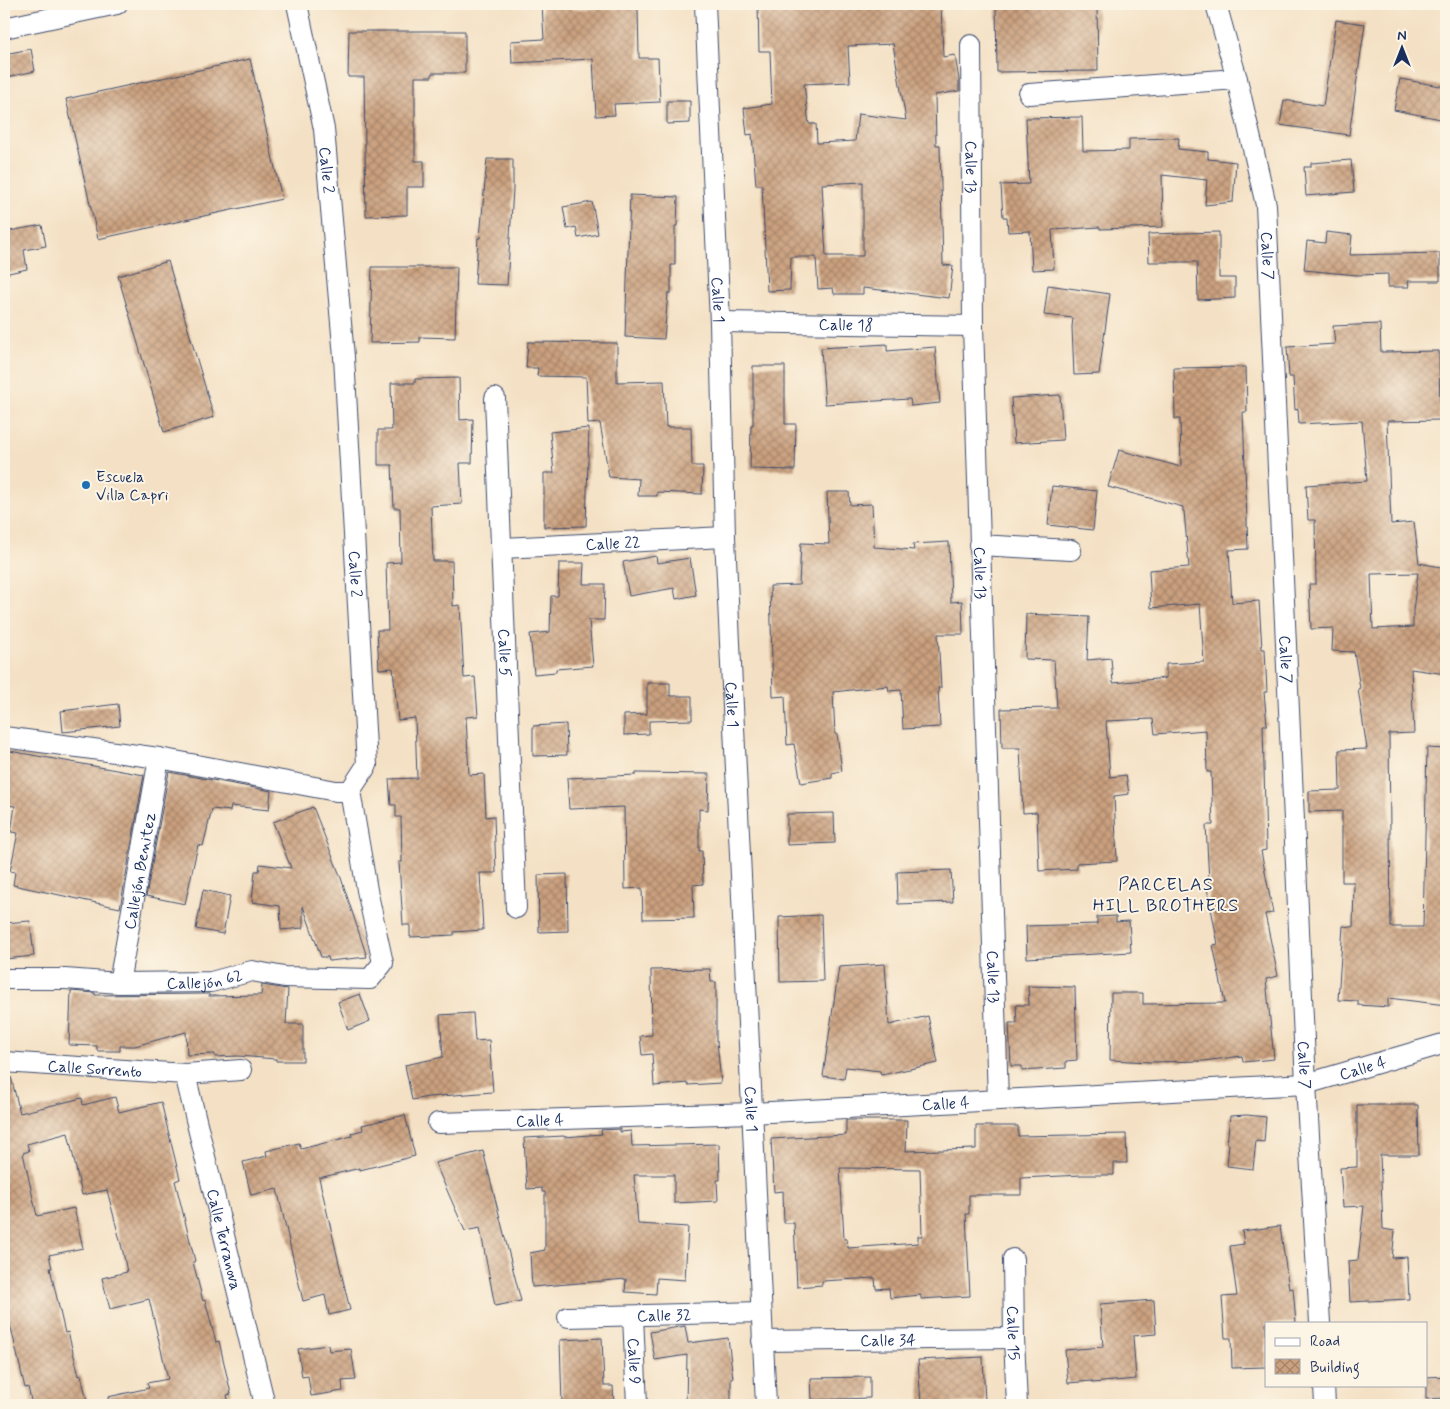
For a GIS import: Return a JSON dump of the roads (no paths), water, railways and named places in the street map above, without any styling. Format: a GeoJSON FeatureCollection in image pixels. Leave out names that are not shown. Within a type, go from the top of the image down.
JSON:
{"type":"FeatureCollection","features":[{"type":"Feature","properties":{"kind":"street"},"geometry":{"type":"LineString","coordinates":[[4,28],[117,4]]}},
{"type":"Feature","properties":{"kind":"street","name":"Calle 2"},"geometry":{"type":"LineString","coordinates":[[297,4],[324,128],[344,357],[366,765],[350,791]]}},
{"type":"Feature","properties":{"kind":"street","name":"Calle 1"},"geometry":{"type":"LineString","coordinates":[[705,4],[720,322],[725,537],[766,1405]]}},
{"type":"Feature","properties":{"kind":"street","name":"Calle 7"},"geometry":{"type":"LineString","coordinates":[[1216,4],[1237,79],[1266,205],[1306,1084],[1320,1322]]}},
{"type":"Feature","properties":{"kind":"street","name":"Calle 13"},"geometry":{"type":"LineString","coordinates":[[971,45],[972,326],[998,1100]]}},
{"type":"Feature","properties":{"kind":"street"},"geometry":{"type":"LineString","coordinates":[[1030,94],[1237,79]]}},
{"type":"Feature","properties":{"kind":"street","name":"Calle 18"},"geometry":{"type":"LineString","coordinates":[[720,322],[972,326]]}},
{"type":"Feature","properties":{"kind":"street","name":"Calle 5"},"geometry":{"type":"LineString","coordinates":[[496,398],[516,908]]}},
{"type":"Feature","properties":{"kind":"street","name":"Calle 22"},"geometry":{"type":"LineString","coordinates":[[502,548],[725,537]]}},
{"type":"Feature","properties":{"kind":"street"},"geometry":{"type":"LineString","coordinates":[[979,545],[1071,550]]}},
{"type":"Feature","properties":{"kind":"street"},"geometry":{"type":"LineString","coordinates":[[4,737],[159,758],[336,791],[350,791]]}},
{"type":"Feature","properties":{"kind":"street","name":"Callejón Benitez"},"geometry":{"type":"LineString","coordinates":[[119,983],[159,758]]}},
{"type":"Feature","properties":{"kind":"street","name":"Callejón 62"},"geometry":{"type":"LineString","coordinates":[[4,979],[64,979],[119,983],[211,982],[252,971],[284,977],[370,979],[383,963],[366,890],[350,791]]}},
{"type":"Feature","properties":{"kind":"street","name":"Calle 4"},"geometry":{"type":"LineString","coordinates":[[438,1123],[752,1112],[1306,1084],[1446,1043]]}},
{"type":"Feature","properties":{"kind":"street","name":"Calle Sorrento"},"geometry":{"type":"LineString","coordinates":[[4,1062],[185,1074],[241,1070]]}},
{"type":"Feature","properties":{"kind":"street","name":"Calle Terranova"},"geometry":{"type":"LineString","coordinates":[[185,1074],[265,1405]]}},
{"type":"Feature","properties":{"kind":"street","name":"Calle 15"},"geometry":{"type":"LineString","coordinates":[[1013,1259],[1017,1405]]}},
{"type":"Feature","properties":{"kind":"street","name":"Calle 32"},"geometry":{"type":"LineString","coordinates":[[568,1317],[761,1312]]}},
{"type":"Feature","properties":{"kind":"street","name":"Calle 9"},"geometry":{"type":"LineString","coordinates":[[633,1316],[638,1405]]}},
{"type":"Feature","properties":{"kind":"street","name":"Calle 34"},"geometry":{"type":"LineString","coordinates":[[762,1341],[1014,1338]]}},
{"type":"Feature","properties":{"kind":"street"},"geometry":{"type":"LineString","coordinates":[[1324,1386],[1325,1405]]}},
{"type":"Feature","properties":{"kind":"place","name":"Escuela Villa Capri"},"geometry":{"type":"Point","coordinates":[86,485]}},
{"type":"Feature","properties":{"kind":"district","name":"PARCELAS HILL BROTHERS"},"geometry":{"type":"Point","coordinates":[1166,894]}}]}
